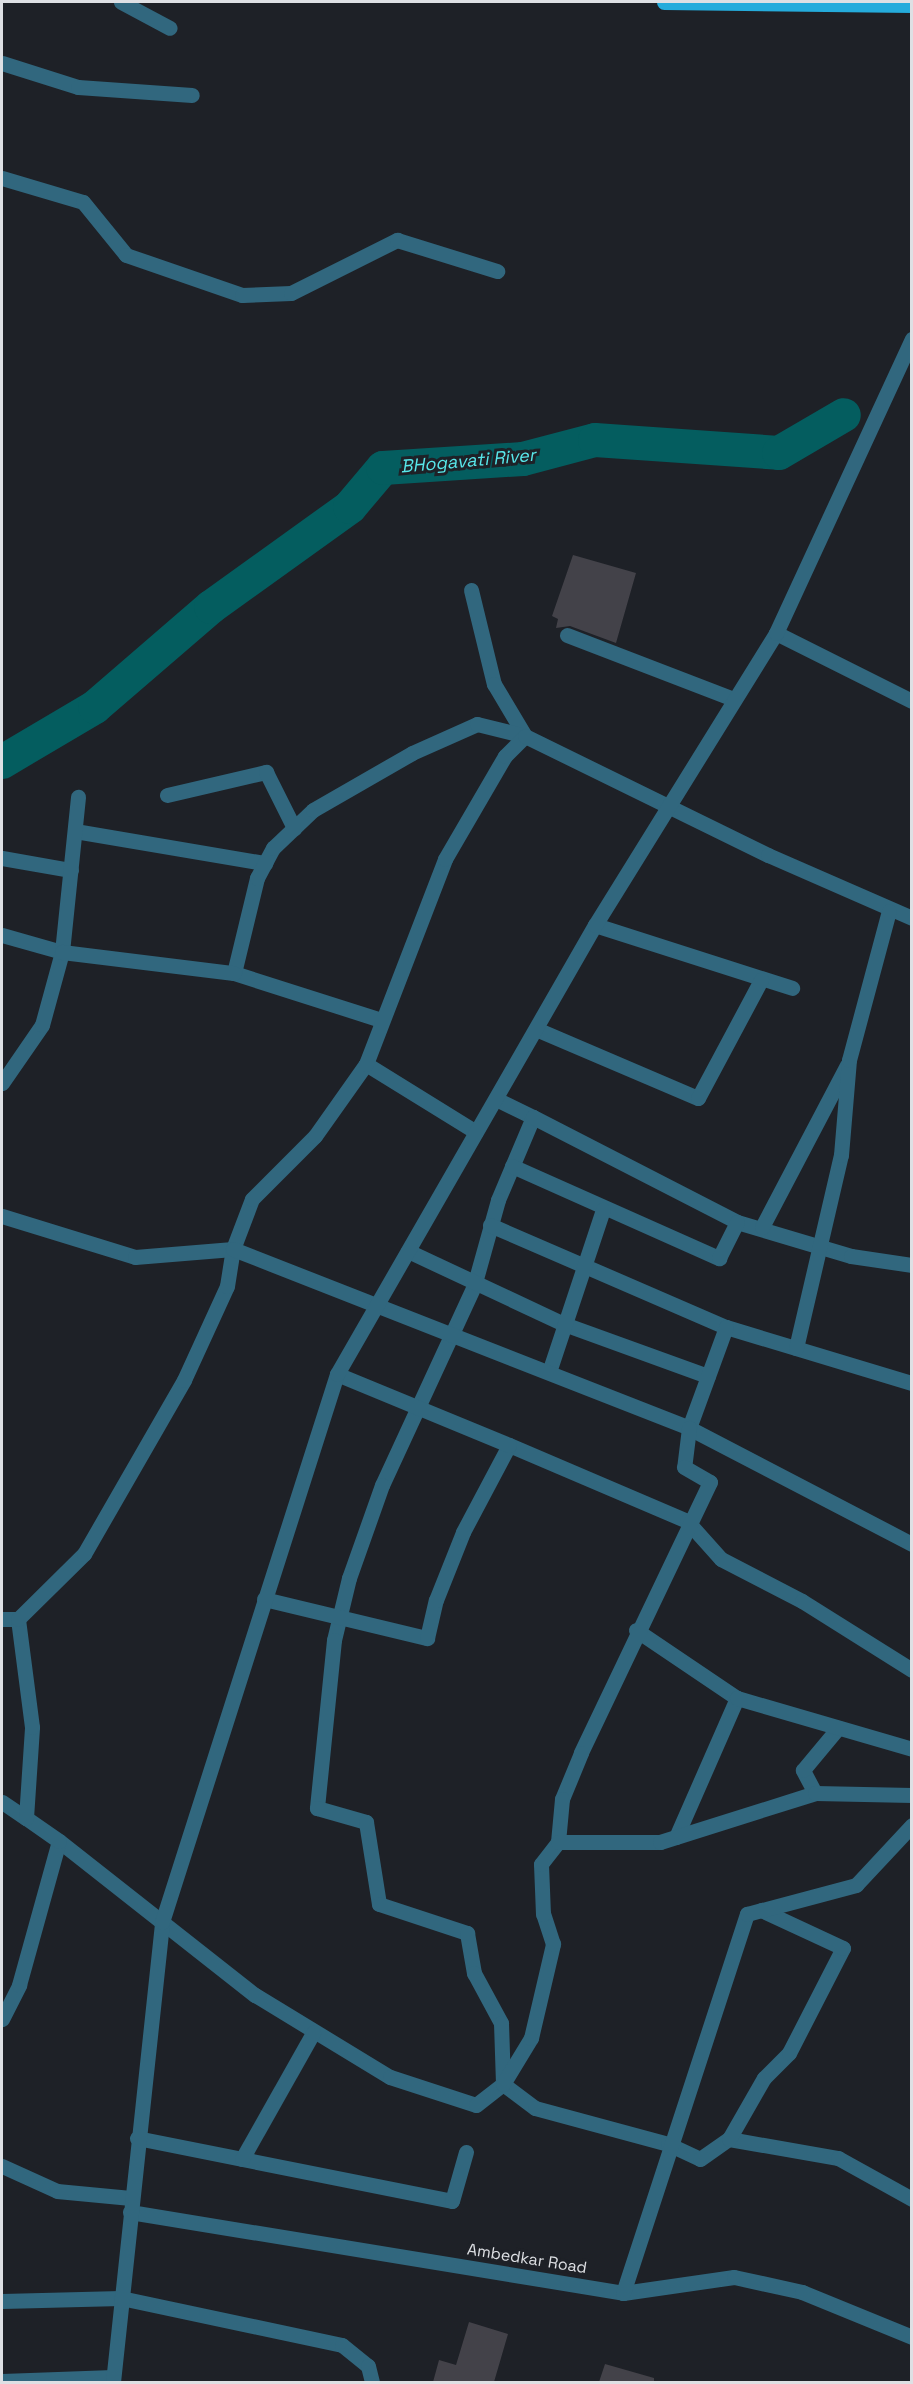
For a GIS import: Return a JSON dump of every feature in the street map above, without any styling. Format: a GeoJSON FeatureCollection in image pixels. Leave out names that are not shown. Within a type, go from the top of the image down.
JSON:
{"type":"FeatureCollection","features":[{"type":"Feature","properties":{"kind":"main road"},"geometry":{"type":"LineString","coordinates":[[664,2],[912,5]]}},
{"type":"Feature","properties":{"kind":"street"},"geometry":{"type":"LineString","coordinates":[[121,2],[170,28]]}},
{"type":"Feature","properties":{"kind":"street"},"geometry":{"type":"LineString","coordinates":[[2,63],[78,87],[192,95]]}},
{"type":"Feature","properties":{"kind":"street"},"geometry":{"type":"LineString","coordinates":[[2,178],[82,202],[126,255],[242,295],[291,293],[397,240],[497,271]]}},
{"type":"Feature","properties":{"kind":"street"},"geometry":{"type":"LineString","coordinates":[[2,2381],[113,2380],[137,2138],[162,1922],[337,1374],[596,926],[776,633],[912,339]]}},
{"type":"Feature","properties":{"kind":"street"},"geometry":{"type":"LineString","coordinates":[[471,590],[494,684],[525,735]]}},
{"type":"Feature","properties":{"kind":"street"},"geometry":{"type":"LineString","coordinates":[[776,633],[912,701]]}},
{"type":"Feature","properties":{"kind":"street"},"geometry":{"type":"LineString","coordinates":[[567,635],[734,699]]}},
{"type":"Feature","properties":{"kind":"street"},"geometry":{"type":"LineString","coordinates":[[234,973],[265,863],[294,828],[313,810],[412,753],[477,724],[525,735],[671,803],[889,910],[912,918]]}},
{"type":"Feature","properties":{"kind":"street"},"geometry":{"type":"LineString","coordinates":[[2,1619],[18,1619],[84,1554],[184,1380],[227,1286],[233,1249],[252,1199],[315,1136],[366,1064],[381,1020],[445,859],[505,756],[525,735]]}},
{"type":"Feature","properties":{"kind":"street"},"geometry":{"type":"LineString","coordinates":[[167,795],[266,772],[294,828]]}},
{"type":"Feature","properties":{"kind":"street"},"geometry":{"type":"LineString","coordinates":[[2,1083],[7,1067],[42,1025],[62,952],[78,796]]}},
{"type":"Feature","properties":{"kind":"street"},"geometry":{"type":"LineString","coordinates":[[75,831],[265,863]]}},
{"type":"Feature","properties":{"kind":"street"},"geometry":{"type":"LineString","coordinates":[[2,858],[71,870]]}},
{"type":"Feature","properties":{"kind":"street"},"geometry":{"type":"LineString","coordinates":[[796,1348],[841,1155],[849,1060],[889,910]]}},
{"type":"Feature","properties":{"kind":"street"},"geometry":{"type":"LineString","coordinates":[[596,926],[792,988]]}},
{"type":"Feature","properties":{"kind":"street"},"geometry":{"type":"LineString","coordinates":[[2,935],[62,952],[234,973],[381,1020]]}},
{"type":"Feature","properties":{"kind":"street"},"geometry":{"type":"LineString","coordinates":[[536,1029],[698,1098],[761,980]]}},
{"type":"Feature","properties":{"kind":"street"},"geometry":{"type":"LineString","coordinates":[[762,1227],[849,1060]]}},
{"type":"Feature","properties":{"kind":"street"},"geometry":{"type":"LineString","coordinates":[[366,1064],[476,1132]]}},
{"type":"Feature","properties":{"kind":"street"},"geometry":{"type":"LineString","coordinates":[[496,1099],[737,1222],[762,1227],[821,1248],[912,1265]]}},
{"type":"Feature","properties":{"kind":"street"},"geometry":{"type":"LineString","coordinates":[[503,2084],[501,2023],[474,1973],[467,1933],[379,1904],[366,1822],[317,1808],[340,1617],[382,1485],[449,1332],[474,1286],[490,1226],[533,1117]]}},
{"type":"Feature","properties":{"kind":"street"},"geometry":{"type":"LineString","coordinates":[[512,1166],[603,1210],[719,1258],[737,1222]]}},
{"type":"Feature","properties":{"kind":"street"},"geometry":{"type":"LineString","coordinates":[[549,1372],[603,1210]]}},
{"type":"Feature","properties":{"kind":"street"},"geometry":{"type":"LineString","coordinates":[[2,1216],[135,1257],[233,1249],[377,1303],[689,1428],[912,1544]]}},
{"type":"Feature","properties":{"kind":"street"},"geometry":{"type":"LineString","coordinates":[[490,1226],[585,1264],[726,1327],[912,1383]]}},
{"type":"Feature","properties":{"kind":"street"},"geometry":{"type":"LineString","coordinates":[[408,1251],[474,1286],[564,1324],[708,1376]]}},
{"type":"Feature","properties":{"kind":"street"},"geometry":{"type":"LineString","coordinates":[[2,1802],[58,1841],[162,1922],[314,2033],[390,2077],[476,2104],[503,2084],[531,2038],[554,1944],[543,1914],[541,1864],[558,1842],[562,1799],[636,1630],[687,1521],[710,1482],[684,1467],[689,1428],[726,1327]]}},
{"type":"Feature","properties":{"kind":"street"},"geometry":{"type":"LineString","coordinates":[[337,1374],[687,1521],[721,1559],[802,1601],[912,1670]]}},
{"type":"Feature","properties":{"kind":"street"},"geometry":{"type":"LineString","coordinates":[[264,1599],[428,1638],[436,1600],[463,1532],[509,1445]]}},
{"type":"Feature","properties":{"kind":"street"},"geometry":{"type":"LineString","coordinates":[[18,1619],[32,1727],[26,1818]]}},
{"type":"Feature","properties":{"kind":"street"},"geometry":{"type":"LineString","coordinates":[[636,1630],[737,1698],[912,1749]]}},
{"type":"Feature","properties":{"kind":"street"},"geometry":{"type":"LineString","coordinates":[[676,1837],[737,1698]]}},
{"type":"Feature","properties":{"kind":"street"},"geometry":{"type":"LineString","coordinates":[[815,1793],[803,1770],[838,1728]]}},
{"type":"Feature","properties":{"kind":"street"},"geometry":{"type":"LineString","coordinates":[[558,1842],[604,1845],[676,1837],[815,1793],[912,1795]]}},
{"type":"Feature","properties":{"kind":"street"},"geometry":{"type":"LineString","coordinates":[[623,2293],[668,2144],[747,1914],[856,1884],[912,1825]]}},
{"type":"Feature","properties":{"kind":"street"},"geometry":{"type":"LineString","coordinates":[[2,2019],[19,1985],[58,1841]]}},
{"type":"Feature","properties":{"kind":"street"},"geometry":{"type":"LineString","coordinates":[[503,2084],[535,2108],[668,2144],[700,2159],[729,2139],[764,2078],[789,2053],[843,1948],[761,1910]]}},
{"type":"Feature","properties":{"kind":"street"},"geometry":{"type":"LineString","coordinates":[[242,2159],[314,2033]]}},
{"type":"Feature","properties":{"kind":"street"},"geometry":{"type":"LineString","coordinates":[[137,2138],[452,2201],[466,2152]]}},
{"type":"Feature","properties":{"kind":"street"},"geometry":{"type":"LineString","coordinates":[[729,2139],[838,2158],[912,2199]]}},
{"type":"Feature","properties":{"kind":"street","name":"Ambedkar Road"},"geometry":{"type":"LineString","coordinates":[[2,2166],[57,2191],[623,2293],[734,2277],[802,2292],[912,2337]]}},
{"type":"Feature","properties":{"kind":"street"},"geometry":{"type":"LineString","coordinates":[[2,2301],[121,2298],[342,2345],[368,2366],[372,2382]]}},
{"type":"Feature","properties":{"kind":"building"},"geometry":{"type":"Polygon","coordinates":[[[573,555],[636,573],[616,643],[570,626],[556,628],[558,619],[552,616],[573,555]]]}},
{"type":"Feature","properties":{"kind":"building"},"geometry":{"type":"Polygon","coordinates":[[[469,2322],[508,2334],[494,2382],[433,2382],[439,2360],[456,2365],[469,2322]]]}},
{"type":"Feature","properties":{"kind":"building"},"geometry":{"type":"Polygon","coordinates":[[[605,2364],[654,2378],[654,2382],[599,2382],[605,2364]]]}},
{"type":"Feature","properties":{"kind":"waterway","name":"BHogavati River"},"geometry":{"type":"LineString","coordinates":[[2,762],[95,707],[211,607],[350,507],[383,468],[523,459],[595,440],[779,453],[844,415]]}}]}
